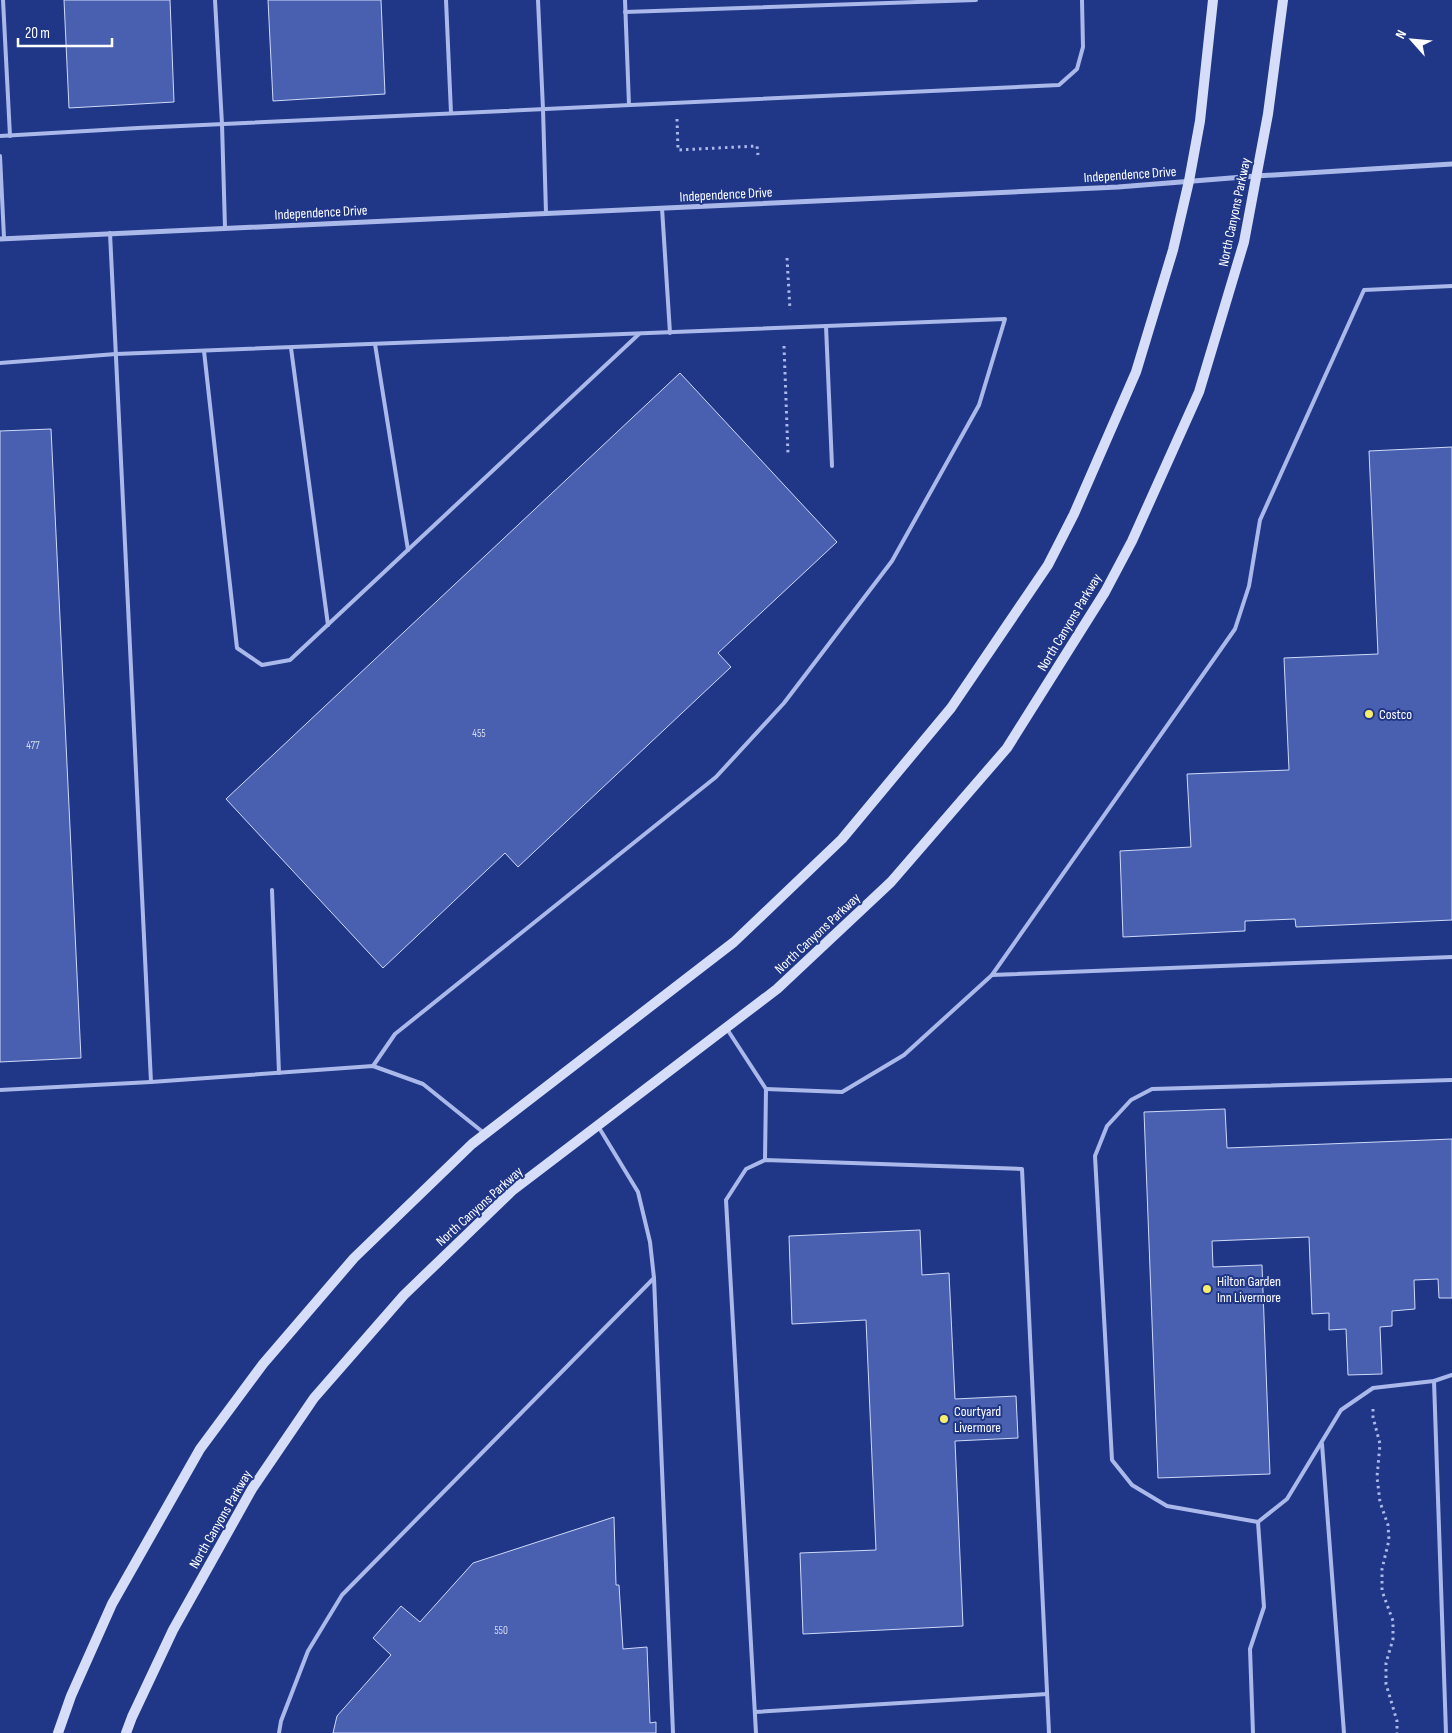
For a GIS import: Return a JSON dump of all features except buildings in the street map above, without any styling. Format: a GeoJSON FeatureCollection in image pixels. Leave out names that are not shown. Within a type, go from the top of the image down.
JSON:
{"type":"FeatureCollection","features":[{"type":"Feature","properties":{"kind":"main road"},"geometry":{"type":"LineString","coordinates":[[58,1733],[71,1696],[112,1604],[200,1450],[263,1364],[354,1258],[472,1144],[734,942],[842,839],[952,708],[1048,565],[1074,514],[1136,372],[1173,250],[1189,181],[1200,121],[1213,0]]}},
{"type":"Feature","properties":{"kind":"main road","name":"North Canyons Parkway"},"geometry":{"type":"LineString","coordinates":[[126,1733],[173,1630],[252,1489],[314,1398],[404,1295],[513,1190],[777,989],[891,882],[1007,748],[1100,600],[1132,540],[1198,392],[1244,242],[1268,114],[1283,0]]}},
{"type":"Feature","properties":{"kind":"street","name":"Independence Drive"},"geometry":{"type":"LineString","coordinates":[[2,238],[1118,187],[1452,164]]}},
{"type":"Feature","properties":{"kind":"lane"},"geometry":{"type":"LineString","coordinates":[[3,0],[10,136]]}},
{"type":"Feature","properties":{"kind":"lane"},"geometry":{"type":"LineString","coordinates":[[215,0],[222,124],[225,228]]}},
{"type":"Feature","properties":{"kind":"lane"},"geometry":{"type":"LineString","coordinates":[[446,0],[451,114]]}},
{"type":"Feature","properties":{"kind":"lane"},"geometry":{"type":"LineString","coordinates":[[538,0],[546,213]]}},
{"type":"Feature","properties":{"kind":"lane"},"geometry":{"type":"LineString","coordinates":[[625,0],[629,105]]}},
{"type":"Feature","properties":{"kind":"lane"},"geometry":{"type":"LineString","coordinates":[[625,12],[976,0]]}},
{"type":"Feature","properties":{"kind":"lane"},"geometry":{"type":"LineString","coordinates":[[0,136],[1059,85],[1077,69],[1084,47],[1082,0]]}},
{"type":"Feature","properties":{"kind":"lane"},"geometry":{"type":"LineString","coordinates":[[0,156],[2,238]]}},
{"type":"Feature","properties":{"kind":"lane"},"geometry":{"type":"LineString","coordinates":[[662,208],[670,333]]}},
{"type":"Feature","properties":{"kind":"lane"},"geometry":{"type":"LineString","coordinates":[[110,234],[151,1082]]}},
{"type":"Feature","properties":{"kind":"lane"},"geometry":{"type":"LineString","coordinates":[[766,1089],[842,1092],[904,1055],[992,975],[1235,629],[1249,586],[1260,520],[1364,290],[1452,286]]}},
{"type":"Feature","properties":{"kind":"lane"},"geometry":{"type":"LineString","coordinates":[[0,363],[116,354],[1005,319],[979,405],[892,561],[784,703],[716,777],[395,1034],[373,1066]]}},
{"type":"Feature","properties":{"kind":"lane"},"geometry":{"type":"LineString","coordinates":[[826,326],[832,466]]}},
{"type":"Feature","properties":{"kind":"lane"},"geometry":{"type":"LineString","coordinates":[[204,351],[237,648],[262,664],[290,660],[638,334]]}},
{"type":"Feature","properties":{"kind":"lane"},"geometry":{"type":"LineString","coordinates":[[375,344],[408,550]]}},
{"type":"Feature","properties":{"kind":"lane"},"geometry":{"type":"LineString","coordinates":[[291,348],[328,625]]}},
{"type":"Feature","properties":{"kind":"lane"},"geometry":{"type":"LineString","coordinates":[[272,890],[279,1073]]}},
{"type":"Feature","properties":{"kind":"lane"},"geometry":{"type":"LineString","coordinates":[[992,975],[1452,957]]}},
{"type":"Feature","properties":{"kind":"lane"},"geometry":{"type":"LineString","coordinates":[[726,1028],[766,1089],[765,1160]]}},
{"type":"Feature","properties":{"kind":"lane"},"geometry":{"type":"LineString","coordinates":[[0,1090],[151,1082],[373,1066],[423,1084],[486,1134]]}},
{"type":"Feature","properties":{"kind":"lane"},"geometry":{"type":"LineString","coordinates":[[1452,1080],[1152,1089],[1131,1100],[1107,1126],[1095,1156],[1112,1460],[1132,1485],[1167,1506],[1258,1522],[1287,1499],[1341,1410],[1373,1388],[1434,1381],[1452,1375]]}},
{"type":"Feature","properties":{"kind":"lane"},"geometry":{"type":"LineString","coordinates":[[598,1126],[638,1192],[650,1242],[654,1278],[673,1733]]}},
{"type":"Feature","properties":{"kind":"lane"},"geometry":{"type":"LineString","coordinates":[[756,1733],[726,1200],[746,1169],[765,1160],[1022,1169],[1049,1733]]}},
{"type":"Feature","properties":{"kind":"lane"},"geometry":{"type":"LineString","coordinates":[[279,1733],[281,1721],[308,1651],[342,1595],[654,1278]]}},
{"type":"Feature","properties":{"kind":"lane"},"geometry":{"type":"LineString","coordinates":[[1434,1381],[1446,1733]]}},
{"type":"Feature","properties":{"kind":"lane"},"geometry":{"type":"LineString","coordinates":[[1322,1443],[1344,1733]]}},
{"type":"Feature","properties":{"kind":"lane"},"geometry":{"type":"LineString","coordinates":[[1252,1733],[1250,1649],[1264,1607],[1258,1522]]}},
{"type":"Feature","properties":{"kind":"lane"},"geometry":{"type":"LineString","coordinates":[[755,1712],[1047,1694]]}},
{"type":"Feature","properties":{"kind":"path"},"geometry":{"type":"LineString","coordinates":[[677,117],[678,150],[757,146],[758,155]]}},
{"type":"Feature","properties":{"kind":"path"},"geometry":{"type":"LineString","coordinates":[[786,258],[791,307],[784,345],[788,454]]}},
{"type":"Feature","properties":{"kind":"path"},"geometry":{"type":"LineString","coordinates":[[1373,1388],[1373,1417],[1380,1444],[1377,1477],[1380,1502],[1388,1525],[1389,1540],[1382,1568],[1382,1591],[1393,1621],[1394,1639],[1386,1663],[1386,1684],[1397,1721],[1397,1733]]}},
{"type":"Feature","properties":{"kind":"place","name":"Costco"},"geometry":{"type":"Point","coordinates":[1369,714]}},
{"type":"Feature","properties":{"kind":"place","name":"Hilton Garden Inn Livermore"},"geometry":{"type":"Point","coordinates":[1207,1289]}},
{"type":"Feature","properties":{"kind":"place","name":"Courtyard Livermore"},"geometry":{"type":"Point","coordinates":[944,1419]}}]}
